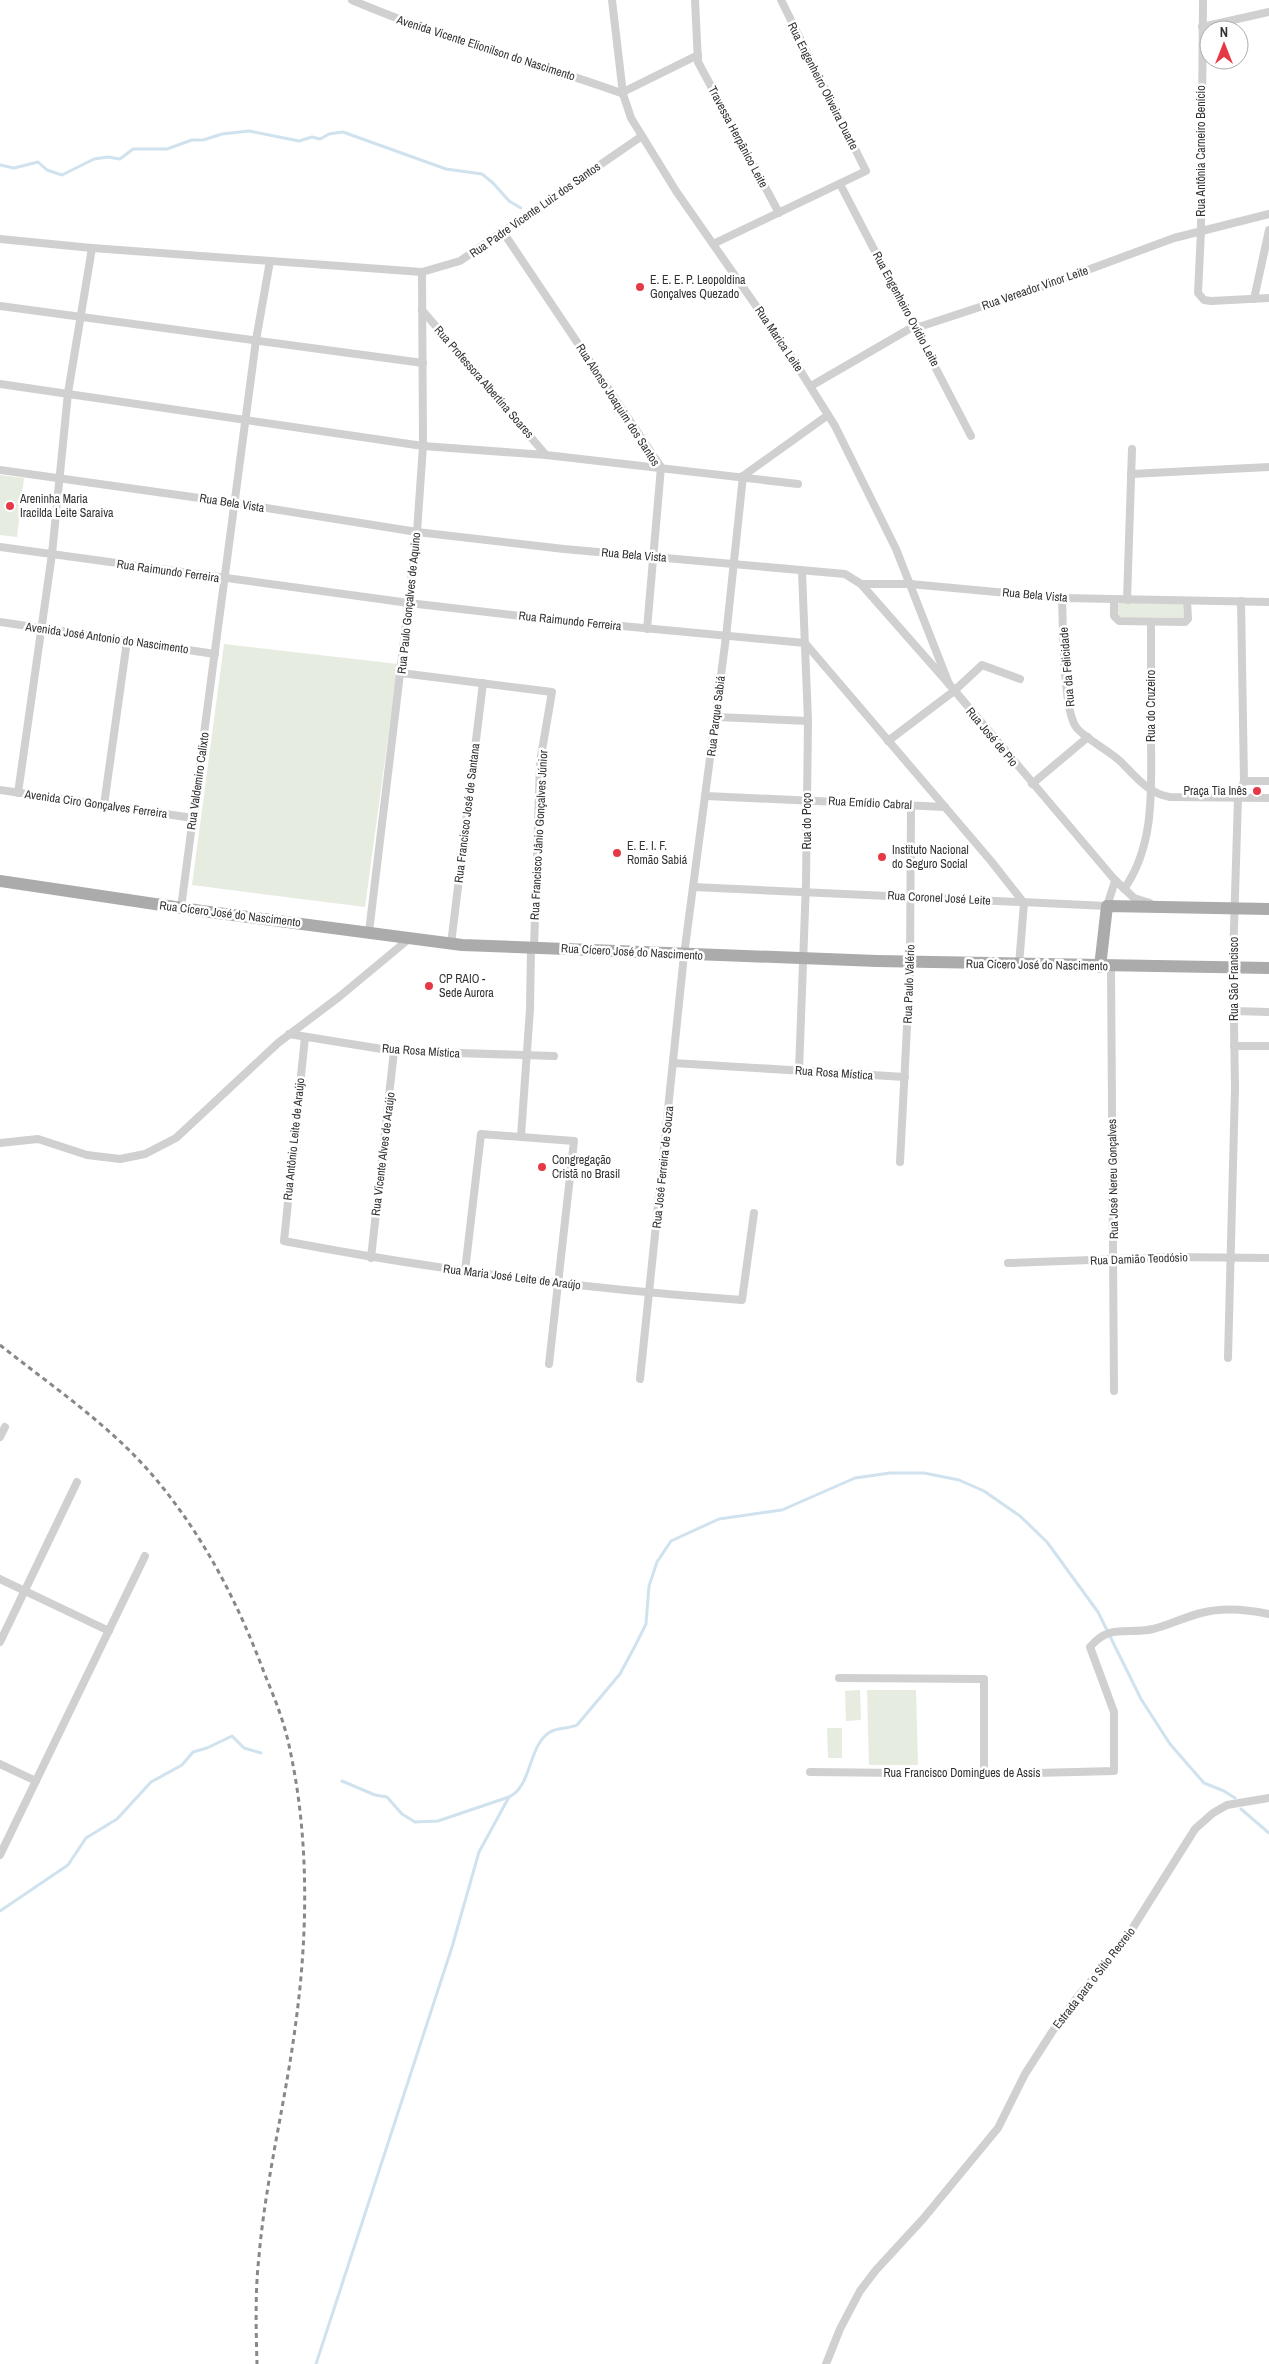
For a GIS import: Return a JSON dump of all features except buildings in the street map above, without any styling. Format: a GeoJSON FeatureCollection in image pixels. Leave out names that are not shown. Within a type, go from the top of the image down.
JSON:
{"type":"FeatureCollection","features":[{"type":"Feature","properties":{"kind":"main road","name":"Rua Cícero José do Nascimento"},"geometry":{"type":"LineString","coordinates":[[0,881],[180,908],[451,944],[804,959],[1105,967],[1269,968]]}},
{"type":"Feature","properties":{"kind":"main road","name":"Rua Coronel José Leite"},"geometry":{"type":"LineString","coordinates":[[1107,906],[1186,909],[1269,909]]}},
{"type":"Feature","properties":{"kind":"main road","name":"Rua José Nereu Gonçalves"},"geometry":{"type":"LineString","coordinates":[[1105,967],[1107,906]]}},
{"type":"Feature","properties":{"kind":"street","name":"Avenida Vicente Elionilson do Nascimento"},"geometry":{"type":"LineString","coordinates":[[352,0],[415,26],[552,68],[622,93]]}},
{"type":"Feature","properties":{"kind":"street","name":"Rua Marica Leite"},"geometry":{"type":"LineString","coordinates":[[612,0],[622,93],[631,118],[713,244],[811,386],[828,415],[874,503],[910,584],[952,688]]}},
{"type":"Feature","properties":{"kind":"street","name":"Travessa Herpânico Leite"},"geometry":{"type":"LineString","coordinates":[[695,0],[697,58],[778,213]]}},
{"type":"Feature","properties":{"kind":"street","name":"Rua Engenheiro Oliveira Duarte"},"geometry":{"type":"LineString","coordinates":[[781,0],[866,171],[840,184]]}},
{"type":"Feature","properties":{"kind":"street","name":"Rua Antônia Carneiro Benício"},"geometry":{"type":"LineString","coordinates":[[1202,20],[1203,0]]}},
{"type":"Feature","properties":{"kind":"street"},"geometry":{"type":"LineString","coordinates":[[1233,20],[1269,12]]}},
{"type":"Feature","properties":{"kind":"street"},"geometry":{"type":"LineString","coordinates":[[622,93],[697,58]]}},
{"type":"Feature","properties":{"kind":"street","name":"Rua Antônia Carneiro Benício"},"geometry":{"type":"LineString","coordinates":[[1202,70],[1201,231],[1197,290],[1199,296],[1204,300],[1214,302],[1254,299]]}},
{"type":"Feature","properties":{"kind":"street"},"geometry":{"type":"LineString","coordinates":[[612,90],[631,118]]}},
{"type":"Feature","properties":{"kind":"street","name":"Rua Padre Vicente Luiz dos Santos"},"geometry":{"type":"LineString","coordinates":[[0,239],[92,248],[422,272],[460,262],[642,136]]}},
{"type":"Feature","properties":{"kind":"street"},"geometry":{"type":"LineString","coordinates":[[713,244],[840,184]]}},
{"type":"Feature","properties":{"kind":"street","name":"Rua Engenheiro Ovídio Leite"},"geometry":{"type":"LineString","coordinates":[[840,184],[971,436]]}},
{"type":"Feature","properties":{"kind":"street","name":"Rua Vereador Vinor Leite"},"geometry":{"type":"LineString","coordinates":[[811,386],[910,328],[1047,285],[1174,238],[1269,214]]}},
{"type":"Feature","properties":{"kind":"street"},"geometry":{"type":"LineString","coordinates":[[1269,230],[1254,299],[1269,298]]}},
{"type":"Feature","properties":{"kind":"street","name":"Rua Alonso Joaquim dos Santos"},"geometry":{"type":"LineString","coordinates":[[503,232],[661,467],[655,557],[647,629]]}},
{"type":"Feature","properties":{"kind":"street"},"geometry":{"type":"LineString","coordinates":[[18,793],[52,554],[58,478],[68,393],[92,248]]}},
{"type":"Feature","properties":{"kind":"street","name":"Rua Valdemiro Calixto"},"geometry":{"type":"LineString","coordinates":[[180,908],[247,421],[256,340],[270,261]]}},
{"type":"Feature","properties":{"kind":"street","name":"Rua Paulo Gonçalves de Aquino"},"geometry":{"type":"LineString","coordinates":[[369,932],[417,532],[423,446],[422,272]]}},
{"type":"Feature","properties":{"kind":"street"},"geometry":{"type":"LineString","coordinates":[[0,306],[423,363]]}},
{"type":"Feature","properties":{"kind":"street","name":"Rua Professora Albertina Soares"},"geometry":{"type":"LineString","coordinates":[[422,310],[546,455]]}},
{"type":"Feature","properties":{"kind":"street"},"geometry":{"type":"LineString","coordinates":[[0,384],[423,446],[546,455],[743,476],[798,484]]}},
{"type":"Feature","properties":{"kind":"street"},"geometry":{"type":"LineString","coordinates":[[743,476],[828,415]]}},
{"type":"Feature","properties":{"kind":"street"},"geometry":{"type":"LineString","coordinates":[[1127,600],[1132,449]]}},
{"type":"Feature","properties":{"kind":"street"},"geometry":{"type":"LineString","coordinates":[[1131,474],[1269,467]]}},
{"type":"Feature","properties":{"kind":"street","name":"Rua Bela Vista"},"geometry":{"type":"LineString","coordinates":[[0,470],[235,503],[417,532],[802,572],[846,574],[861,584],[910,584],[1062,598],[1269,602]]}},
{"type":"Feature","properties":{"kind":"street","name":"Rua Parque Sabiá"},"geometry":{"type":"LineString","coordinates":[[684,954],[726,637],[743,476]]}},
{"type":"Feature","properties":{"kind":"street","name":"Rua Raimundo Ferreira"},"geometry":{"type":"LineString","coordinates":[[0,547],[409,603],[726,637],[805,643]]}},
{"type":"Feature","properties":{"kind":"street","name":"Rua do Poço"},"geometry":{"type":"LineString","coordinates":[[799,1071],[806,892],[808,720],[802,572]]}},
{"type":"Feature","properties":{"kind":"street","name":"Rua José de Pio"},"geometry":{"type":"LineString","coordinates":[[861,584],[952,688],[1115,881],[1124,889]]}},
{"type":"Feature","properties":{"kind":"street","name":"Rua da Felicidade"},"geometry":{"type":"LineString","coordinates":[[1062,598],[1070,712],[1075,726],[1108,750],[1151,791]]}},
{"type":"Feature","properties":{"kind":"street"},"geometry":{"type":"LineString","coordinates":[[1114,600],[1114,615],[1118,620],[1151,622],[1185,622],[1188,619],[1187,601]]}},
{"type":"Feature","properties":{"kind":"street","name":"Rua São Francisco"},"geometry":{"type":"LineString","coordinates":[[1228,1358],[1232,1257],[1234,1011],[1232,968],[1238,798],[1244,781],[1241,601]]}},
{"type":"Feature","properties":{"kind":"street","name":"Avenida José Antonio do Nascimento"},"geometry":{"type":"LineString","coordinates":[[0,622],[215,654]]}},
{"type":"Feature","properties":{"kind":"street","name":"Rua do Cruzeiro"},"geometry":{"type":"LineString","coordinates":[[1151,622],[1151,791]]}},
{"type":"Feature","properties":{"kind":"street"},"geometry":{"type":"LineString","coordinates":[[104,805],[127,641]]}},
{"type":"Feature","properties":{"kind":"street"},"geometry":{"type":"LineString","coordinates":[[805,643],[1024,903],[1019,965]]}},
{"type":"Feature","properties":{"kind":"street"},"geometry":{"type":"LineString","coordinates":[[888,741],[982,665],[1020,679]]}},
{"type":"Feature","properties":{"kind":"street"},"geometry":{"type":"LineString","coordinates":[[401,673],[483,683]]}},
{"type":"Feature","properties":{"kind":"street","name":"Rua Francisco Jânio Gonçalves Júnior"},"geometry":{"type":"LineString","coordinates":[[483,683],[552,692],[540,762],[533,948],[521,1136]]}},
{"type":"Feature","properties":{"kind":"street","name":"Rua Francisco José de Santana"},"geometry":{"type":"LineString","coordinates":[[451,944],[483,683]]}},
{"type":"Feature","properties":{"kind":"street"},"geometry":{"type":"LineString","coordinates":[[716,717],[808,720]]}},
{"type":"Feature","properties":{"kind":"street"},"geometry":{"type":"LineString","coordinates":[[1032,784],[1088,737]]}},
{"type":"Feature","properties":{"kind":"street"},"geometry":{"type":"LineString","coordinates":[[1244,781],[1269,781]]}},
{"type":"Feature","properties":{"kind":"street","name":"Avenida Ciro Gonçalves Ferreira"},"geometry":{"type":"LineString","coordinates":[[0,790],[192,818]]}},
{"type":"Feature","properties":{"kind":"street"},"geometry":{"type":"LineString","coordinates":[[1124,889],[1135,872],[1143,850],[1151,791],[1170,797],[1269,798]]}},
{"type":"Feature","properties":{"kind":"street","name":"Rua Emídio Cabral"},"geometry":{"type":"LineString","coordinates":[[706,796],[945,807]]}},
{"type":"Feature","properties":{"kind":"street","name":"Rua Paulo Valério"},"geometry":{"type":"LineString","coordinates":[[900,1162],[910,962],[911,806]]}},
{"type":"Feature","properties":{"kind":"street","name":"Rua José Nereu Gonçalves"},"geometry":{"type":"LineString","coordinates":[[1107,906],[1115,881]]}},
{"type":"Feature","properties":{"kind":"street","name":"Rua Coronel José Leite"},"geometry":{"type":"LineString","coordinates":[[692,887],[1107,906]]}},
{"type":"Feature","properties":{"kind":"street","name":"Rua Coronel José Leite"},"geometry":{"type":"LineString","coordinates":[[1124,889],[1141,901],[1186,909]]}},
{"type":"Feature","properties":{"kind":"street"},"geometry":{"type":"LineString","coordinates":[[0,1144],[38,1140],[74,1152],[120,1159],[145,1154],[176,1138],[289,1034],[339,997],[410,938]]}},
{"type":"Feature","properties":{"kind":"street","name":"Rua José Ferreira de Souza"},"geometry":{"type":"LineString","coordinates":[[640,1379],[684,954]]}},
{"type":"Feature","properties":{"kind":"street","name":"Rua José Nereu Gonçalves"},"geometry":{"type":"LineString","coordinates":[[1105,967],[1114,1259],[1114,1392]]}},
{"type":"Feature","properties":{"kind":"street"},"geometry":{"type":"LineString","coordinates":[[1234,1011],[1269,1012]]}},
{"type":"Feature","properties":{"kind":"street","name":"Rua Rosa Mística"},"geometry":{"type":"LineString","coordinates":[[289,1034],[394,1051],[554,1056]]}},
{"type":"Feature","properties":{"kind":"street","name":"Rua Antônio Leite de Araújo"},"geometry":{"type":"LineString","coordinates":[[284,1241],[305,1037]]}},
{"type":"Feature","properties":{"kind":"street"},"geometry":{"type":"LineString","coordinates":[[1234,1046],[1269,1046]]}},
{"type":"Feature","properties":{"kind":"street","name":"Rua Vicente Alves de Araújo"},"geometry":{"type":"LineString","coordinates":[[371,1258],[394,1051]]}},
{"type":"Feature","properties":{"kind":"street","name":"Rua Rosa Mística"},"geometry":{"type":"LineString","coordinates":[[673,1063],[905,1077]]}},
{"type":"Feature","properties":{"kind":"street"},"geometry":{"type":"LineString","coordinates":[[466,1271],[481,1134],[574,1141],[549,1364]]}},
{"type":"Feature","properties":{"kind":"street","name":"Rua Maria José Leite de Araújo"},"geometry":{"type":"LineString","coordinates":[[284,1241],[371,1258],[558,1284],[742,1300],[754,1213]]}},
{"type":"Feature","properties":{"kind":"street","name":"Rua Damião Teodósio"},"geometry":{"type":"LineString","coordinates":[[1008,1263],[1114,1259],[1269,1258]]}},
{"type":"Feature","properties":{"kind":"street"},"geometry":{"type":"LineString","coordinates":[[0,1437],[5,1427]]}},
{"type":"Feature","properties":{"kind":"street"},"geometry":{"type":"LineString","coordinates":[[0,1642],[77,1482]]}},
{"type":"Feature","properties":{"kind":"street"},"geometry":{"type":"LineString","coordinates":[[0,1855],[145,1556]]}},
{"type":"Feature","properties":{"kind":"street"},"geometry":{"type":"LineString","coordinates":[[0,1579],[109,1630]]}},
{"type":"Feature","properties":{"kind":"street","name":"Rua Francisco Domingues de Assis"},"geometry":{"type":"LineString","coordinates":[[810,1772],[984,1774],[1114,1771],[1114,1712],[1090,1647],[1103,1635],[1114,1631],[1153,1629],[1209,1611],[1230,1609],[1269,1614]]}},
{"type":"Feature","properties":{"kind":"street"},"geometry":{"type":"LineString","coordinates":[[839,1678],[984,1679],[984,1774]]}},
{"type":"Feature","properties":{"kind":"street"},"geometry":{"type":"LineString","coordinates":[[0,1764],[36,1781]]}},
{"type":"Feature","properties":{"kind":"street","name":"Estrada para o Sítio Recreio"},"geometry":{"type":"LineString","coordinates":[[826,2364],[840,2329],[860,2291],[876,2270],[923,2219],[998,2128],[1026,2074],[1052,2032],[1078,1996],[1122,1945],[1195,1830],[1213,1813],[1227,1805],[1269,1798]]}},
{"type":"Feature","properties":{"kind":"shaded area","name":"Areninha Maria Iracilda Leite Saraiva"},"geometry":{"type":"Polygon","coordinates":[[[0,475],[24,478],[17,537],[0,535],[0,475]]]}},
{"type":"Feature","properties":{"kind":"shaded area"},"geometry":{"type":"Polygon","coordinates":[[[1183,603],[1184,618],[1120,617],[1118,614],[1118,604],[1183,603]]]}},
{"type":"Feature","properties":{"kind":"shaded area"},"geometry":{"type":"Polygon","coordinates":[[[224,644],[398,664],[365,907],[192,885],[224,644]]]}},
{"type":"Feature","properties":{"kind":"shaded area"},"geometry":{"type":"Polygon","coordinates":[[[860,1690],[861,1720],[846,1721],[845,1691],[860,1690]]]}},
{"type":"Feature","properties":{"kind":"shaded area"},"geometry":{"type":"Polygon","coordinates":[[[867,1690],[916,1690],[918,1765],[869,1765],[867,1690]]]}},
{"type":"Feature","properties":{"kind":"shaded area"},"geometry":{"type":"Polygon","coordinates":[[[827,1728],[842,1728],[842,1758],[828,1758],[827,1728]]]}},
{"type":"Feature","properties":{"kind":"waterway"},"geometry":{"type":"LineString","coordinates":[[0,165],[14,168],[38,162],[47,170],[62,175],[94,159],[108,157],[120,159],[133,149],[167,149],[192,140],[203,140],[222,134],[249,131],[299,141],[312,137],[320,139],[329,134],[343,132],[446,169],[482,174],[509,201],[521,208]]}},
{"type":"Feature","properties":{"kind":"waterway"},"geometry":{"type":"LineString","coordinates":[[316,2364],[452,1947],[479,1852],[509,1797],[522,1784],[537,1747],[543,1739],[553,1730],[577,1725],[620,1674],[646,1624],[649,1586],[657,1562],[671,1541],[719,1519],[782,1510],[855,1478],[890,1473],[924,1473],[959,1480],[984,1491],[1020,1516],[1047,1542],[1098,1612],[1141,1699],[1170,1744],[1204,1783],[1224,1791],[1235,1798]]}},
{"type":"Feature","properties":{"kind":"waterway"},"geometry":{"type":"LineString","coordinates":[[0,1911],[68,1865],[86,1838],[117,1819],[151,1782],[182,1765],[193,1752],[207,1748],[232,1736],[244,1748],[261,1753]]}},
{"type":"Feature","properties":{"kind":"waterway"},"geometry":{"type":"LineString","coordinates":[[342,1781],[375,1795],[387,1797],[402,1814],[415,1822],[438,1821],[509,1797]]}},
{"type":"Feature","properties":{"kind":"waterway"},"geometry":{"type":"LineString","coordinates":[[1241,1809],[1269,1833]]}},
{"type":"Feature","properties":{"kind":"railway"},"geometry":{"type":"LineString","coordinates":[[0,1345],[117,1438],[154,1477],[174,1502],[210,1557],[240,1615],[276,1702],[288,1740],[301,1817],[305,1885],[303,1953],[292,2051],[262,2226],[256,2296],[257,2364]]}},
{"type":"Feature","properties":{"kind":"place","name":"E. E. E. P. Leopoldina Gonçalves Quezado"},"geometry":{"type":"Point","coordinates":[640,287]}},
{"type":"Feature","properties":{"kind":"place","name":"Areninha Maria Iracilda Leite Saraiva"},"geometry":{"type":"Point","coordinates":[10,506]}},
{"type":"Feature","properties":{"kind":"place","name":"Praça Tia Inês"},"geometry":{"type":"Point","coordinates":[1257,791]}},
{"type":"Feature","properties":{"kind":"place","name":"E. E. I. F. Romão Sabiá"},"geometry":{"type":"Point","coordinates":[617,853]}},
{"type":"Feature","properties":{"kind":"place","name":"Instituto Nacional do Seguro Social"},"geometry":{"type":"Point","coordinates":[882,857]}},
{"type":"Feature","properties":{"kind":"place","name":"CP RAIO - Sede Aurora"},"geometry":{"type":"Point","coordinates":[429,986]}},
{"type":"Feature","properties":{"kind":"place","name":"Congregação Cristã no Brasil"},"geometry":{"type":"Point","coordinates":[542,1167]}}]}
